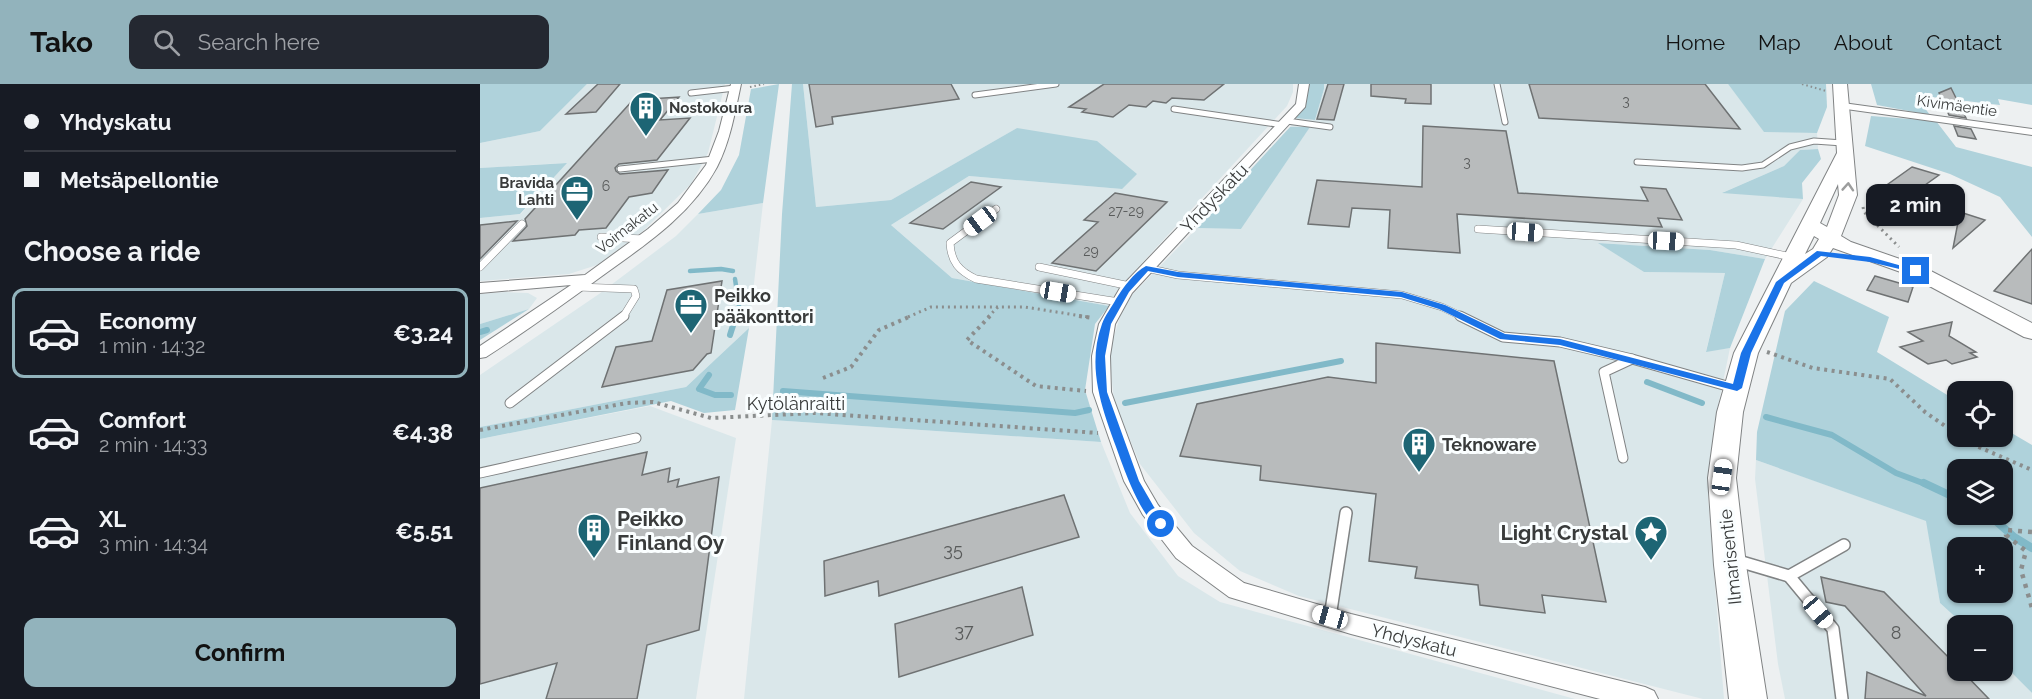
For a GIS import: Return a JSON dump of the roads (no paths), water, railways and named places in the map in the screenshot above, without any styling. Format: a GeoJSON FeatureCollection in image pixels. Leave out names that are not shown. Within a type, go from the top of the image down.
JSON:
{"type":"FeatureCollection","features":[{"type":"Feature","properties":{"kind":"street","name":"Yhdyskatu"},"geometry":{"type":"LineString","coordinates":[[1304,84],[1301,105],[1146,268],[1124,294],[1108,321],[1101,356],[1102,392],[1134,481],[1150,510],[1184,552],[1237,590],[1634,698]]}},
{"type":"Feature","properties":{"kind":"street","name":"Voimakatu"},"geometry":{"type":"LineString","coordinates":[[480,352],[644,239],[684,204],[707,175],[738,86]]}},
{"type":"Feature","properties":{"kind":"street","name":"Ilmarisentie"},"geometry":{"type":"LineString","coordinates":[[1748,699],[1722,477],[1730,412],[1746,353],[1848,195],[1849,177],[1844,149],[1843,106],[1835,88]]}},
{"type":"Feature","properties":{"kind":"street","name":"Kivimäentie"},"geometry":{"type":"LineString","coordinates":[[1843,106],[2032,132]]}},
{"type":"Feature","properties":{"kind":"street","name":"Ilmarisentie"},"geometry":{"type":"LineString","coordinates":[[1811,254],[1810,225],[1844,149]]}},
{"type":"Feature","properties":{"kind":"street"},"geometry":{"type":"LineString","coordinates":[[1810,225],[1811,254]]}},
{"type":"Feature","properties":{"kind":"street"},"geometry":{"type":"LineString","coordinates":[[1811,254],[1868,240],[1895,254],[1916,271],[2032,332]]}},
{"type":"Feature","properties":{"kind":"street"},"geometry":{"type":"LineString","coordinates":[[1811,254],[1870,260],[1916,271]]}},
{"type":"Feature","properties":{"kind":"street"},"geometry":{"type":"LineString","coordinates":[[480,288],[583,283]]}},
{"type":"Feature","properties":{"kind":"lane"},"geometry":{"type":"LineString","coordinates":[[975,95],[1056,84]]}},
{"type":"Feature","properties":{"kind":"lane"},"geometry":{"type":"LineString","coordinates":[[1497,84],[1505,122]]}},
{"type":"Feature","properties":{"kind":"lane"},"geometry":{"type":"LineString","coordinates":[[691,93],[738,86]]}},
{"type":"Feature","properties":{"kind":"lane"},"geometry":{"type":"LineString","coordinates":[[1174,110],[1330,127]]}},
{"type":"Feature","properties":{"kind":"lane"},"geometry":{"type":"LineString","coordinates":[[1637,162],[1742,168],[1763,165],[1790,147],[1814,141],[1844,149]]}},
{"type":"Feature","properties":{"kind":"lane"},"geometry":{"type":"LineString","coordinates":[[620,169],[714,159]]}},
{"type":"Feature","properties":{"kind":"lane"},"geometry":{"type":"LineString","coordinates":[[996,209],[950,243],[950,258],[960,272],[976,279],[1124,294]]}},
{"type":"Feature","properties":{"kind":"lane"},"geometry":{"type":"LineString","coordinates":[[480,267],[522,224]]}},
{"type":"Feature","properties":{"kind":"lane"},"geometry":{"type":"LineString","coordinates":[[1478,229],[1736,245],[1811,254]]}},
{"type":"Feature","properties":{"kind":"lane"},"geometry":{"type":"LineString","coordinates":[[601,237],[644,239]]}},
{"type":"Feature","properties":{"kind":"lane"},"geometry":{"type":"LineString","coordinates":[[1039,267],[1124,294]]}},
{"type":"Feature","properties":{"kind":"lane"},"geometry":{"type":"LineString","coordinates":[[1146,268],[1178,275],[1402,295],[1442,307],[1503,337],[1560,342],[1737,388]]}},
{"type":"Feature","properties":{"kind":"lane"},"geometry":{"type":"LineString","coordinates":[[510,403],[622,319],[636,296],[634,290],[583,283]]}},
{"type":"Feature","properties":{"kind":"lane"},"geometry":{"type":"LineString","coordinates":[[1623,458],[1604,372],[1632,359]]}},
{"type":"Feature","properties":{"kind":"lane"},"geometry":{"type":"LineString","coordinates":[[480,472],[636,438]]}},
{"type":"Feature","properties":{"kind":"lane"},"geometry":{"type":"LineString","coordinates":[[1330,617],[1346,513]]}},
{"type":"Feature","properties":{"kind":"lane"},"geometry":{"type":"LineString","coordinates":[[1789,576],[1844,545]]}},
{"type":"Feature","properties":{"kind":"lane"},"geometry":{"type":"LineString","coordinates":[[1730,559],[1789,576],[1833,629],[1842,699]]}},
{"type":"Feature","properties":{"kind":"waterway"},"geometry":{"type":"LineString","coordinates":[[690,271],[721,269],[733,271]]}},
{"type":"Feature","properties":{"kind":"waterway"},"geometry":{"type":"LineString","coordinates":[[735,279],[739,306],[736,317]]}},
{"type":"Feature","properties":{"kind":"waterway"},"geometry":{"type":"LineString","coordinates":[[730,335],[736,316]]}},
{"type":"Feature","properties":{"kind":"waterway"},"geometry":{"type":"LineString","coordinates":[[480,332],[487,330]]}},
{"type":"Feature","properties":{"kind":"waterway"},"geometry":{"type":"LineString","coordinates":[[1125,403],[1341,361]]}},
{"type":"Feature","properties":{"kind":"waterway"},"geometry":{"type":"LineString","coordinates":[[709,375],[699,389],[715,395],[731,395]]}},
{"type":"Feature","properties":{"kind":"waterway"},"geometry":{"type":"LineString","coordinates":[[1647,382],[1702,403]]}},
{"type":"Feature","properties":{"kind":"waterway"},"geometry":{"type":"LineString","coordinates":[[783,391],[1075,413],[1089,410]]}},
{"type":"Feature","properties":{"kind":"waterway"},"geometry":{"type":"LineString","coordinates":[[1766,417],[1832,435],[1896,473],[1928,485]]}},
{"type":"Feature","properties":{"kind":"waterway"},"geometry":{"type":"LineString","coordinates":[[1924,483],[1947,494]]}},
{"type":"Feature","properties":{"kind":"waterway"},"geometry":{"type":"LineString","coordinates":[[2000,525],[2032,548]]}},
{"type":"Feature","properties":{"kind":"place","name":"Nostokoura"},"geometry":{"type":"Point","coordinates":[646,137]}},
{"type":"Feature","properties":{"kind":"place","name":"Bravida Lahti"},"geometry":{"type":"Point","coordinates":[577,221]}},
{"type":"Feature","properties":{"kind":"place","name":"Peikko pääkonttori"},"geometry":{"type":"Point","coordinates":[691,334]}},
{"type":"Feature","properties":{"kind":"place","name":"Teknoware"},"geometry":{"type":"Point","coordinates":[1419,473]}},
{"type":"Feature","properties":{"kind":"place","name":"Peikko Finland Oy"},"geometry":{"type":"Point","coordinates":[594,559]}},
{"type":"Feature","properties":{"kind":"place","name":"Light Crystal"},"geometry":{"type":"Point","coordinates":[1651,561]}}]}
